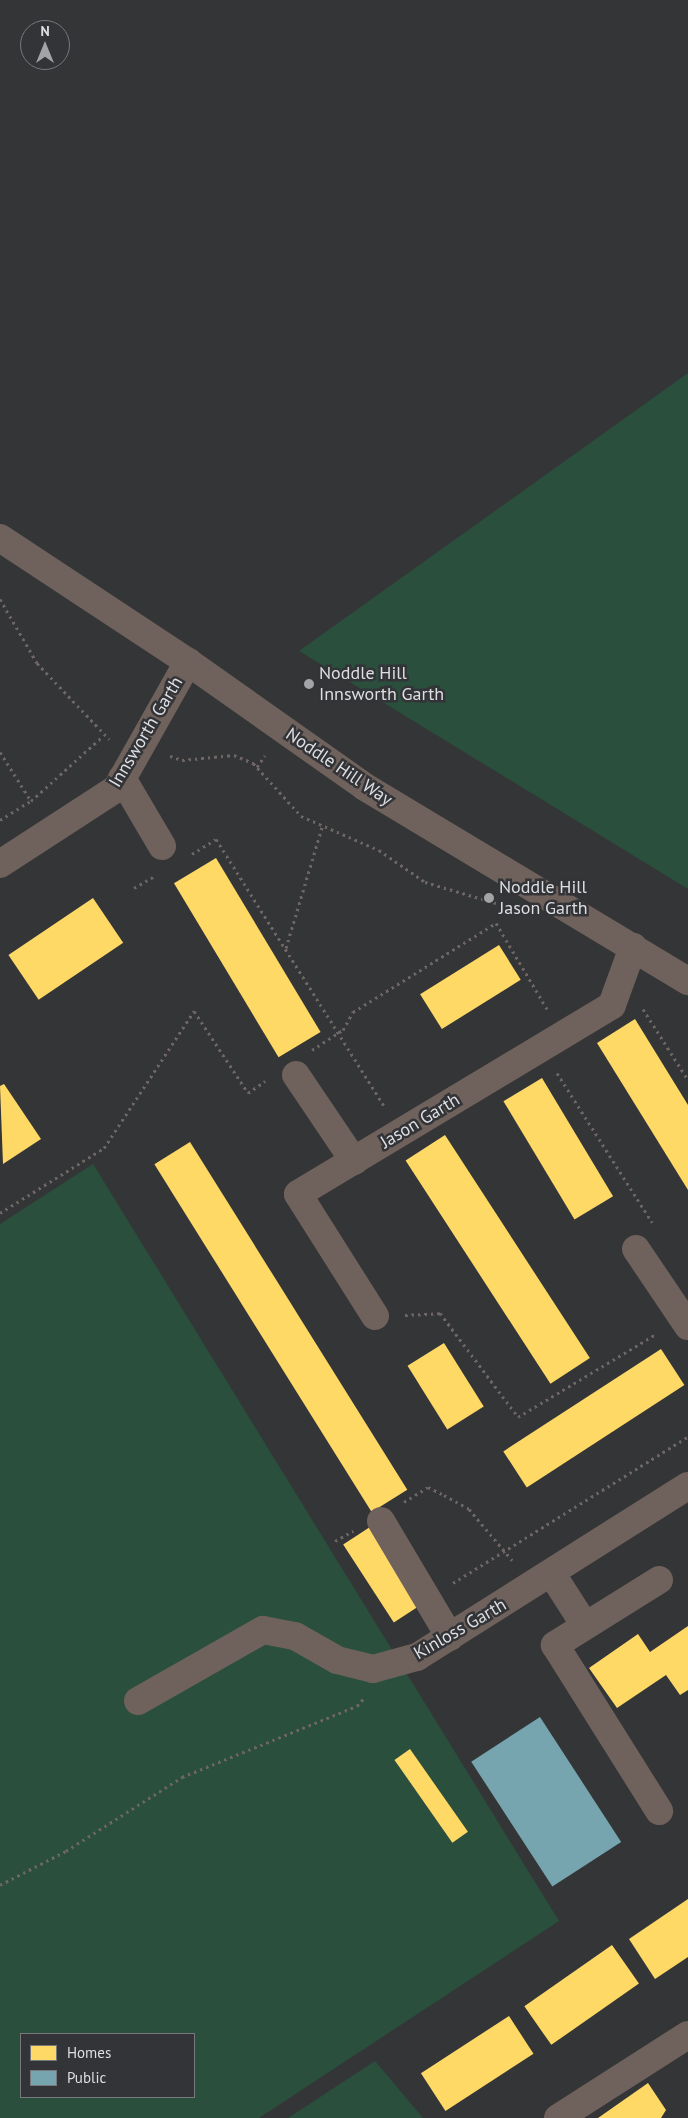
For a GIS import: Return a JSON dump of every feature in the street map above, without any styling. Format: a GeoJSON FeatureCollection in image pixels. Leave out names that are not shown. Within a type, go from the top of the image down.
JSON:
{"type":"FeatureCollection","features":[{"type":"Feature","properties":{"kind":"street","name":"Noddle Hill Way"},"geometry":{"type":"LineString","coordinates":[[0,538],[188,662],[365,787],[688,981]]}},
{"type":"Feature","properties":{"kind":"street","name":"Innsworth Garth"},"geometry":{"type":"LineString","coordinates":[[0,864],[117,788],[188,662]]}},
{"type":"Feature","properties":{"kind":"street"},"geometry":{"type":"LineString","coordinates":[[132,760],[173,852]]}},
{"type":"Feature","properties":{"kind":"street","name":"Jason Garth"},"geometry":{"type":"LineString","coordinates":[[374,1316],[298,1194],[612,1005],[633,947]]}},
{"type":"Feature","properties":{"kind":"street"},"geometry":{"type":"LineString","coordinates":[[291,1069],[354,1161]]}},
{"type":"Feature","properties":{"kind":"street"},"geometry":{"type":"LineString","coordinates":[[636,1249],[685,1322]]}},
{"type":"Feature","properties":{"kind":"street","name":"Kinloss Garth"},"geometry":{"type":"LineString","coordinates":[[138,1701],[263,1630],[295,1636],[337,1660],[372,1669],[417,1657],[529,1589],[688,1486]]}},
{"type":"Feature","properties":{"kind":"street"},"geometry":{"type":"LineString","coordinates":[[379,1518],[450,1637]]}},
{"type":"Feature","properties":{"kind":"street"},"geometry":{"type":"LineString","coordinates":[[552,1574],[584,1624]]}},
{"type":"Feature","properties":{"kind":"street"},"geometry":{"type":"LineString","coordinates":[[659,1580],[584,1624],[555,1645],[659,1811]]}},
{"type":"Feature","properties":{"kind":"street"},"geometry":{"type":"LineString","coordinates":[[558,2118],[688,2035]]}},
{"type":"Feature","properties":{"kind":"path"},"geometry":{"type":"LineString","coordinates":[[0,599],[37,663],[104,735],[132,760],[182,760],[215,754],[253,763],[301,816],[379,850],[424,882],[462,897],[511,906],[531,886]]}},
{"type":"Feature","properties":{"kind":"path"},"geometry":{"type":"LineString","coordinates":[[0,820],[31,800],[104,735]]}},
{"type":"Feature","properties":{"kind":"path"},"geometry":{"type":"LineString","coordinates":[[0,752],[31,800]]}},
{"type":"Feature","properties":{"kind":"path"},"geometry":{"type":"LineString","coordinates":[[286,948],[323,824]]}},
{"type":"Feature","properties":{"kind":"path"},"geometry":{"type":"LineString","coordinates":[[173,852],[216,840],[401,1132]]}},
{"type":"Feature","properties":{"kind":"path"},"geometry":{"type":"LineString","coordinates":[[134,888],[158,874]]}},
{"type":"Feature","properties":{"kind":"path"},"geometry":{"type":"LineString","coordinates":[[0,1213],[104,1148],[194,1011],[248,1092],[291,1069],[338,1034],[353,1012],[496,923],[552,1041],[656,1230]]}},
{"type":"Feature","properties":{"kind":"path"},"geometry":{"type":"LineString","coordinates":[[619,985],[638,1000],[688,1080]]}},
{"type":"Feature","properties":{"kind":"path"},"geometry":{"type":"LineString","coordinates":[[374,1316],[440,1313],[518,1417],[685,1322]]}},
{"type":"Feature","properties":{"kind":"path"},"geometry":{"type":"LineString","coordinates":[[428,1599],[688,1437]]}},
{"type":"Feature","properties":{"kind":"path"},"geometry":{"type":"LineString","coordinates":[[335,1541],[379,1518],[428,1488],[469,1509],[506,1550],[529,1589]]}},
{"type":"Feature","properties":{"kind":"path"},"geometry":{"type":"LineString","coordinates":[[0,1885],[66,1851],[182,1777],[357,1706],[372,1689],[372,1669]]}},
{"type":"Feature","properties":{"kind":"green space"},"geometry":{"type":"Polygon","coordinates":[[[688,373],[688,889],[299,651],[688,373]]]}},
{"type":"Feature","properties":{"kind":"green space"},"geometry":{"type":"Polygon","coordinates":[[[93,1164],[559,1921],[259,2118],[0,2118],[0,1224],[93,1164]]]}},
{"type":"Feature","properties":{"kind":"green space"},"geometry":{"type":"Polygon","coordinates":[[[375,2061],[423,2118],[288,2118],[375,2061]]]}},
{"type":"Feature","properties":{"kind":"building: Homes"},"geometry":{"type":"Polygon","coordinates":[[[216,858],[321,1032],[279,1057],[174,883],[216,858]]]}},
{"type":"Feature","properties":{"kind":"building: Homes"},"geometry":{"type":"Polygon","coordinates":[[[93,898],[123,943],[39,1000],[8,955],[93,898]]]}},
{"type":"Feature","properties":{"kind":"building: Homes"},"geometry":{"type":"Polygon","coordinates":[[[499,945],[521,980],[442,1029],[420,994],[499,945]]]}},
{"type":"Feature","properties":{"kind":"building: Homes"},"geometry":{"type":"Polygon","coordinates":[[[635,1019],[688,1105],[688,1190],[597,1043],[635,1019]]]}},
{"type":"Feature","properties":{"kind":"building: Homes"},"geometry":{"type":"Polygon","coordinates":[[[542,1078],[613,1196],[575,1219],[503,1101],[542,1078]]]}},
{"type":"Feature","properties":{"kind":"building: Homes"},"geometry":{"type":"Polygon","coordinates":[[[4,1084],[41,1139],[3,1164],[0,1086],[4,1084]]]}},
{"type":"Feature","properties":{"kind":"building: Homes"},"geometry":{"type":"Polygon","coordinates":[[[445,1135],[590,1358],[550,1384],[406,1161],[445,1135]]]}},
{"type":"Feature","properties":{"kind":"building: Homes"},"geometry":{"type":"Polygon","coordinates":[[[190,1142],[407,1490],[372,1512],[154,1164],[190,1142]]]}},
{"type":"Feature","properties":{"kind":"building: Homes"},"geometry":{"type":"Polygon","coordinates":[[[444,1343],[484,1407],[447,1429],[408,1366],[444,1343]]]}},
{"type":"Feature","properties":{"kind":"building: Homes"},"geometry":{"type":"Polygon","coordinates":[[[661,1349],[684,1385],[527,1487],[503,1451],[661,1349]]]}},
{"type":"Feature","properties":{"kind":"building: Homes"},"geometry":{"type":"Polygon","coordinates":[[[370,1527],[421,1605],[394,1622],[343,1544],[370,1527]]]}},
{"type":"Feature","properties":{"kind":"building: Homes"},"geometry":{"type":"Polygon","coordinates":[[[688,1626],[688,1690],[680,1695],[666,1675],[617,1708],[589,1668],[638,1634],[650,1652],[688,1626]]]}},
{"type":"Feature","properties":{"kind":"building: Homes"},"geometry":{"type":"Polygon","coordinates":[[[410,1749],[468,1832],[452,1843],[394,1760],[410,1749]]]}},
{"type":"Feature","properties":{"kind":"building: Homes"},"geometry":{"type":"Polygon","coordinates":[[[688,1899],[688,1957],[655,1979],[629,1939],[688,1899]]]}},
{"type":"Feature","properties":{"kind":"building: Homes"},"geometry":{"type":"Polygon","coordinates":[[[612,1945],[639,1984],[551,2045],[524,2006],[612,1945]]]}},
{"type":"Feature","properties":{"kind":"building: Homes"},"geometry":{"type":"Polygon","coordinates":[[[509,2016],[534,2054],[445,2111],[421,2073],[509,2016]]]}},
{"type":"Feature","properties":{"kind":"building: Homes"},"geometry":{"type":"Polygon","coordinates":[[[648,2083],[666,2110],[661,2118],[598,2118],[648,2083]]]}},
{"type":"Feature","properties":{"kind":"building: Public"},"geometry":{"type":"Polygon","coordinates":[[[540,1717],[621,1842],[552,1887],[471,1762],[540,1717]]]}},
{"type":"Feature","properties":{"kind":"place","name":"Noddle Hill Innsworth Garth"},"geometry":{"type":"Point","coordinates":[309,684]}},
{"type":"Feature","properties":{"kind":"place","name":"Noddle Hill Jason Garth"},"geometry":{"type":"Point","coordinates":[489,898]}}]}
